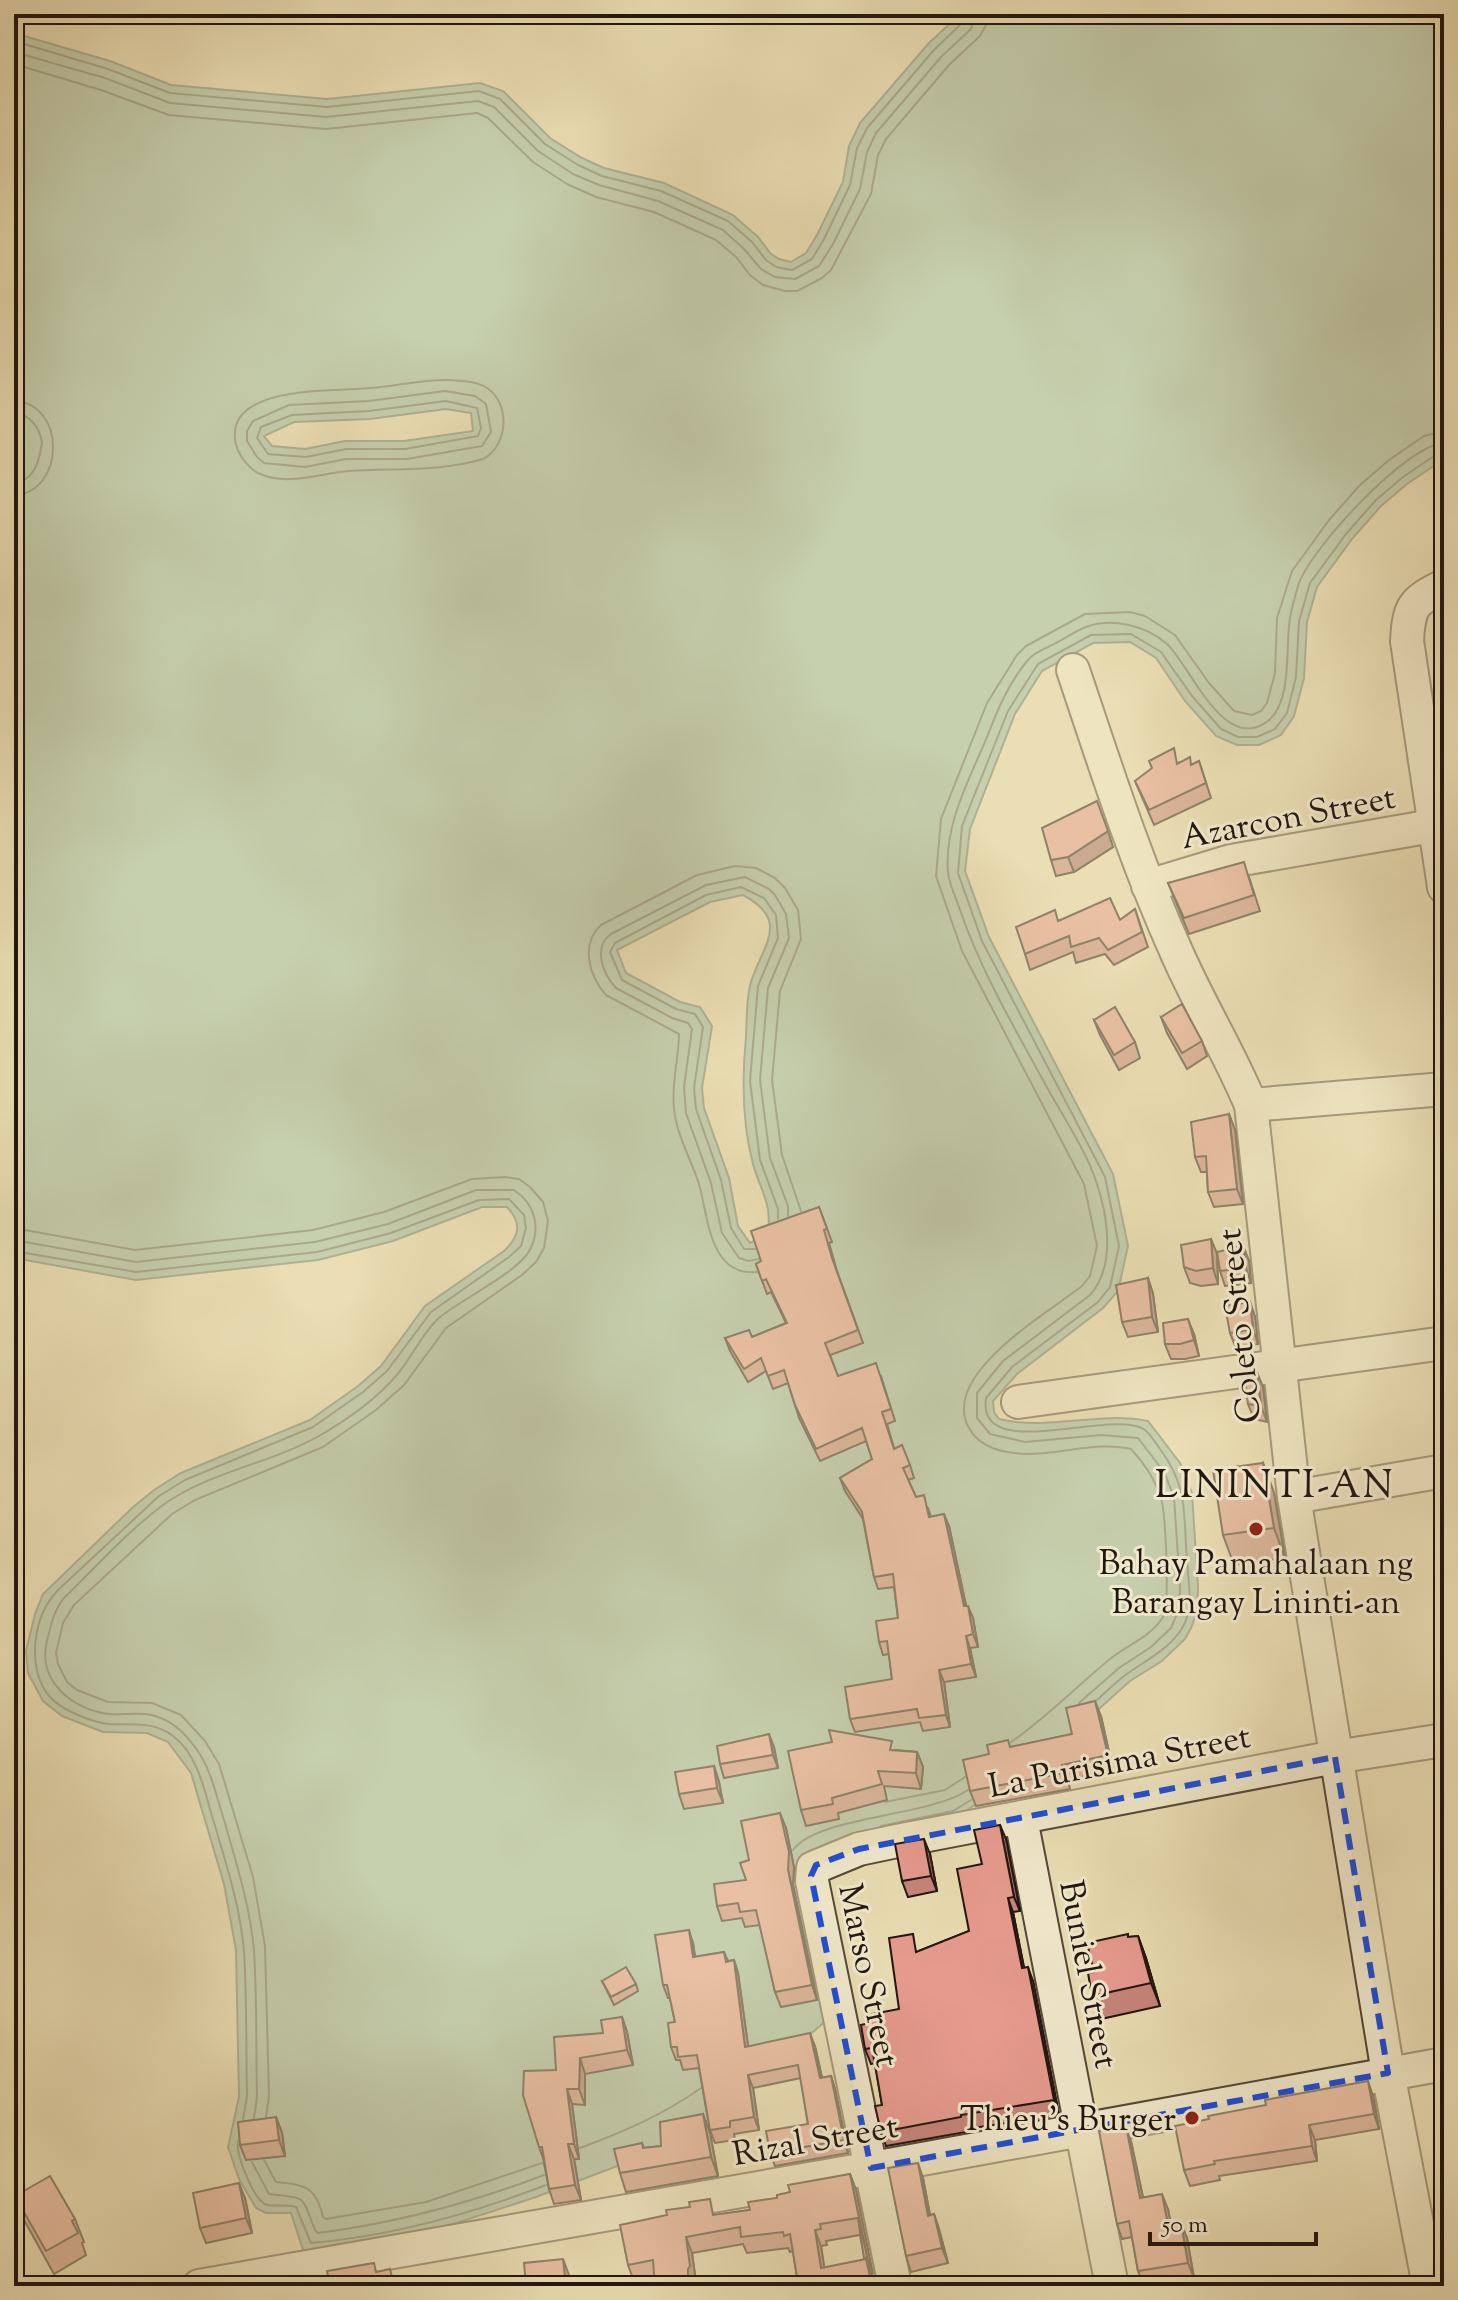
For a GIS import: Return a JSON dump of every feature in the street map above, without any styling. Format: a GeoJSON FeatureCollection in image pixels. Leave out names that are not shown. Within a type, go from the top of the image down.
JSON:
{"type":"FeatureCollection","features":[{"type":"Feature","properties":{"kind":"street"},"geometry":{"type":"LineString","coordinates":[[1444,586],[1416,602],[1409,615],[1407,641],[1413,694],[1440,825],[1444,887]]}},
{"type":"Feature","properties":{"kind":"street","name":"Coleto Street"},"geometry":{"type":"LineString","coordinates":[[1073,670],[1148,886],[1191,985],[1234,1063],[1251,1105],[1294,1497],[1388,2073],[1429,2286]]}},
{"type":"Feature","properties":{"kind":"street","name":"Azarcon Street"},"geometry":{"type":"LineString","coordinates":[[1148,886],[1231,861],[1440,825]]}},
{"type":"Feature","properties":{"kind":"street"},"geometry":{"type":"LineString","coordinates":[[1251,1105],[1444,1089]]}},
{"type":"Feature","properties":{"kind":"street"},"geometry":{"type":"LineString","coordinates":[[1018,1402],[1444,1343]]}},
{"type":"Feature","properties":{"kind":"street"},"geometry":{"type":"LineString","coordinates":[[1294,1497],[1444,1471]]}},
{"type":"Feature","properties":{"kind":"street","name":"La Purisima Street"},"geometry":{"type":"LineString","coordinates":[[813,1868],[859,1849],[1335,1757],[1444,1740]]}},
{"type":"Feature","properties":{"kind":"street","name":"Buniel Street"},"geometry":{"type":"LineString","coordinates":[[1021,1819],[1112,2286]]}},
{"type":"Feature","properties":{"kind":"street","name":"Marso Street"},"geometry":{"type":"LineString","coordinates":[[813,1868],[812,1881],[895,2286]]}},
{"type":"Feature","properties":{"kind":"street","name":"Rizal Street"},"geometry":{"type":"LineString","coordinates":[[199,2286],[1444,2064]]}},
{"type":"Feature","properties":{"kind":"highlighted area"},"geometry":{"type":"Polygon","coordinates":[[[1335,1757],[1388,2073],[871,2168],[811,1876],[816,1865],[859,1849],[1335,1757]]]}},
{"type":"Feature","properties":{"kind":"water"},"geometry":{"type":"Polygon","coordinates":[[[960,14],[1444,14],[1444,459],[1381,506],[1317,587],[1307,622],[1304,678],[1294,716],[1281,735],[1259,745],[1237,745],[1216,736],[1185,701],[1156,658],[1130,642],[1093,643],[1042,671],[1015,714],[970,829],[965,871],[989,937],[1113,1174],[1128,1246],[1118,1291],[1103,1308],[1017,1374],[993,1401],[994,1412],[999,1419],[1017,1422],[1111,1418],[1148,1421],[1180,1463],[1192,1493],[1197,1612],[1185,1639],[1162,1661],[1130,1681],[1059,1745],[956,1818],[809,1857],[828,2019],[726,2107],[691,2132],[646,2155],[536,2197],[432,2231],[304,2253],[291,2213],[266,2213],[256,2208],[239,2179],[228,2147],[239,2097],[236,1950],[224,1884],[191,1773],[168,1742],[147,1733],[103,1732],[62,1716],[43,1701],[28,1673],[26,1651],[43,1594],[132,1508],[181,1473],[310,1420],[358,1386],[381,1366],[425,1306],[504,1251],[516,1235],[517,1224],[507,1207],[482,1207],[393,1241],[318,1260],[136,1280],[14,1258],[14,470],[24,443],[14,428],[14,33],[110,61],[171,85],[327,99],[480,83],[503,91],[550,138],[582,158],[604,168],[664,183],[733,215],[758,237],[771,254],[791,262],[806,253],[817,235],[843,182],[849,146],[860,123],[928,44],[960,14]],[[446,409],[370,419],[294,422],[264,436],[272,446],[305,449],[345,441],[404,441],[473,431],[471,413],[446,409]],[[743,895],[710,902],[617,950],[626,973],[680,1002],[700,1007],[712,1026],[702,1088],[704,1108],[729,1178],[738,1226],[750,1243],[768,1234],[769,1223],[767,1205],[749,1148],[744,1084],[748,995],[770,934],[770,924],[758,905],[743,895]]]}},
{"type":"Feature","properties":{"kind":"building"},"geometry":{"type":"Polygon","coordinates":[[[1174,748],[1177,764],[1190,757],[1191,765],[1199,761],[1206,783],[1149,810],[1135,781],[1152,768],[1149,761],[1174,748]]]}},
{"type":"Feature","properties":{"kind":"building"},"geometry":{"type":"Polygon","coordinates":[[[1097,801],[1108,831],[1068,857],[1051,860],[1042,828],[1097,801]]]}},
{"type":"Feature","properties":{"kind":"building"},"geometry":{"type":"Polygon","coordinates":[[[1244,862],[1254,895],[1184,918],[1168,883],[1244,862]]]}},
{"type":"Feature","properties":{"kind":"building"},"geometry":{"type":"Polygon","coordinates":[[[1110,898],[1120,920],[1135,909],[1142,932],[1108,950],[1099,938],[1071,947],[1069,936],[1025,954],[1016,927],[1055,910],[1058,921],[1110,898]]]}},
{"type":"Feature","properties":{"kind":"building"},"geometry":{"type":"Polygon","coordinates":[[[1182,1004],[1202,1041],[1182,1053],[1161,1017],[1182,1004]]]}},
{"type":"Feature","properties":{"kind":"building"},"geometry":{"type":"Polygon","coordinates":[[[1115,1007],[1135,1042],[1114,1055],[1094,1020],[1115,1007]]]}},
{"type":"Feature","properties":{"kind":"building"},"geometry":{"type":"Polygon","coordinates":[[[1229,1114],[1237,1189],[1208,1192],[1206,1156],[1195,1157],[1191,1122],[1229,1114]]]}},
{"type":"Feature","properties":{"kind":"building"},"geometry":{"type":"Polygon","coordinates":[[[819,1207],[832,1258],[858,1330],[825,1343],[838,1376],[876,1363],[891,1409],[882,1412],[894,1449],[902,1445],[910,1465],[903,1468],[916,1497],[924,1495],[929,1517],[944,1514],[964,1606],[968,1606],[973,1634],[966,1636],[971,1664],[939,1670],[946,1715],[919,1718],[917,1709],[850,1719],[845,1687],[892,1679],[887,1641],[879,1642],[876,1621],[898,1618],[893,1574],[874,1577],[862,1512],[840,1478],[872,1459],[862,1428],[816,1449],[795,1405],[784,1370],[768,1376],[761,1358],[744,1369],[725,1338],[749,1330],[752,1337],[787,1323],[766,1279],[762,1281],[756,1264],[761,1261],[751,1231],[819,1207]]]}},
{"type":"Feature","properties":{"kind":"building"},"geometry":{"type":"Polygon","coordinates":[[[1211,1239],[1213,1268],[1196,1271],[1184,1267],[1181,1245],[1211,1239]]]}},
{"type":"Feature","properties":{"kind":"building"},"geometry":{"type":"Polygon","coordinates":[[[1243,1246],[1246,1268],[1220,1271],[1217,1252],[1243,1246]]]}},
{"type":"Feature","properties":{"kind":"building"},"geometry":{"type":"Polygon","coordinates":[[[1148,1278],[1152,1317],[1122,1322],[1116,1285],[1148,1278]]]}},
{"type":"Feature","properties":{"kind":"building"},"geometry":{"type":"Polygon","coordinates":[[[1250,1302],[1253,1329],[1230,1333],[1225,1306],[1250,1302]]]}},
{"type":"Feature","properties":{"kind":"building"},"geometry":{"type":"Polygon","coordinates":[[[1188,1319],[1194,1340],[1165,1344],[1163,1323],[1188,1319]]]}},
{"type":"Feature","properties":{"kind":"building"},"geometry":{"type":"Polygon","coordinates":[[[1257,1372],[1261,1406],[1248,1404],[1244,1374],[1257,1372]]]}},
{"type":"Feature","properties":{"kind":"building"},"geometry":{"type":"Polygon","coordinates":[[[1263,1463],[1274,1528],[1223,1535],[1213,1470],[1263,1463]]]}},
{"type":"Feature","properties":{"kind":"building"},"geometry":{"type":"Polygon","coordinates":[[[1095,1701],[1108,1755],[1062,1765],[1064,1773],[970,1791],[963,1760],[989,1754],[987,1745],[1008,1740],[1010,1747],[1072,1734],[1066,1708],[1095,1701]]]}},
{"type":"Feature","properties":{"kind":"building"},"geometry":{"type":"Polygon","coordinates":[[[829,1730],[892,1741],[890,1750],[917,1752],[916,1773],[878,1771],[882,1784],[832,1798],[833,1804],[801,1810],[788,1751],[832,1742],[829,1730]]]}},
{"type":"Feature","properties":{"kind":"building"},"geometry":{"type":"Polygon","coordinates":[[[769,1734],[773,1755],[720,1764],[717,1746],[769,1734]]]}},
{"type":"Feature","properties":{"kind":"building"},"geometry":{"type":"Polygon","coordinates":[[[714,1766],[717,1788],[679,1794],[675,1772],[714,1766]]]}},
{"type":"Feature","properties":{"kind":"building"},"geometry":{"type":"Polygon","coordinates":[[[780,1813],[789,1852],[788,1870],[812,1985],[775,1992],[756,1910],[740,1912],[738,1903],[717,1906],[714,1884],[746,1880],[740,1863],[749,1860],[741,1821],[780,1813]]]}},
{"type":"Feature","properties":{"kind":"building"},"geometry":{"type":"Polygon","coordinates":[[[1000,1825],[1014,1897],[1008,1898],[1022,1968],[1028,1967],[1054,2100],[881,2132],[875,2106],[882,2105],[872,2048],[865,2049],[861,2025],[869,2023],[867,2015],[899,2009],[889,1938],[913,1934],[916,1952],[969,1931],[957,1869],[982,1864],[974,1830],[1000,1825]]]}},
{"type":"Feature","properties":{"kind":"building"},"geometry":{"type":"Polygon","coordinates":[[[924,1839],[931,1876],[902,1881],[895,1844],[924,1839]]]}},
{"type":"Feature","properties":{"kind":"building"},"geometry":{"type":"Polygon","coordinates":[[[689,1930],[693,1957],[724,1952],[726,1962],[734,1960],[745,2047],[810,2033],[820,2078],[831,2076],[844,2140],[770,2153],[766,2131],[808,2124],[798,2065],[748,2075],[754,2117],[730,2121],[730,2127],[710,2130],[697,2055],[678,2057],[677,2047],[671,2047],[668,2023],[675,2022],[667,1985],[663,1985],[655,1935],[689,1930]]]}},
{"type":"Feature","properties":{"kind":"building"},"geometry":{"type":"Polygon","coordinates":[[[1128,1934],[1128,1937],[1138,1936],[1151,1983],[1092,1996],[1088,1973],[1094,1972],[1087,1943],[1128,1934]]]}},
{"type":"Feature","properties":{"kind":"building"},"geometry":{"type":"Polygon","coordinates":[[[626,1967],[636,1984],[611,1997],[602,1981],[626,1967]]]}},
{"type":"Feature","properties":{"kind":"building"},"geometry":{"type":"Polygon","coordinates":[[[622,2017],[627,2050],[580,2058],[579,2089],[567,2089],[574,2144],[568,2144],[575,2185],[549,2189],[542,2147],[539,2147],[523,2095],[524,2071],[556,2070],[554,2037],[603,2033],[601,2020],[622,2017]]]}},
{"type":"Feature","properties":{"kind":"building"},"geometry":{"type":"Polygon","coordinates":[[[1368,2081],[1374,2114],[1309,2125],[1312,2146],[1214,2161],[1215,2164],[1184,2170],[1175,2126],[1266,2105],[1265,2100],[1368,2081]]]}},
{"type":"Feature","properties":{"kind":"building"},"geometry":{"type":"Polygon","coordinates":[[[703,2114],[711,2157],[620,2173],[614,2149],[642,2143],[643,2148],[661,2146],[660,2122],[703,2114]]]}},
{"type":"Feature","properties":{"kind":"building"},"geometry":{"type":"Polygon","coordinates":[[[276,2117],[279,2140],[240,2145],[238,2122],[276,2117]]]}},
{"type":"Feature","properties":{"kind":"building"},"geometry":{"type":"Polygon","coordinates":[[[1126,2126],[1140,2198],[1162,2194],[1168,2225],[1181,2223],[1188,2263],[1138,2271],[1129,2221],[1117,2224],[1099,2131],[1126,2126]]]}},
{"type":"Feature","properties":{"kind":"building"},"geometry":{"type":"Polygon","coordinates":[[[918,2163],[928,2216],[934,2214],[942,2248],[906,2256],[888,2168],[918,2163]]]}},
{"type":"Feature","properties":{"kind":"building"},"geometry":{"type":"Polygon","coordinates":[[[850,2174],[867,2257],[864,2258],[858,2218],[820,2224],[821,2229],[815,2230],[821,2268],[866,2259],[872,2286],[788,2286],[787,2278],[797,2277],[790,2234],[784,2236],[783,2232],[741,2237],[740,2227],[686,2237],[690,2266],[688,2286],[655,2286],[653,2260],[628,2265],[620,2225],[667,2215],[666,2210],[690,2207],[689,2202],[710,2199],[713,2215],[750,2210],[748,2202],[777,2198],[777,2195],[790,2192],[788,2185],[850,2174]]]}},
{"type":"Feature","properties":{"kind":"building"},"geometry":{"type":"Polygon","coordinates":[[[50,2176],[75,2219],[72,2221],[78,2233],[46,2251],[15,2196],[50,2176]]]}},
{"type":"Feature","properties":{"kind":"building"},"geometry":{"type":"Polygon","coordinates":[[[239,2183],[246,2218],[200,2228],[193,2193],[239,2183]]]}},
{"type":"Feature","properties":{"kind":"building"},"geometry":{"type":"Polygon","coordinates":[[[563,2259],[566,2286],[526,2286],[524,2263],[563,2259]]]}},
{"type":"Feature","properties":{"kind":"building"},"geometry":{"type":"Polygon","coordinates":[[[374,2263],[376,2272],[390,2269],[394,2286],[299,2286],[298,2282],[328,2276],[327,2271],[374,2263]]]}},
{"type":"Feature","properties":{"kind":"building"},"geometry":{"type":"Polygon","coordinates":[[[975,2280],[977,2286],[944,2286],[975,2280]]]}},
{"type":"Feature","properties":{"kind":"place","name":"Bahay Pamahalaan ng Barangay Lininti-an"},"geometry":{"type":"Point","coordinates":[1256,1529]}},
{"type":"Feature","properties":{"kind":"place","name":"Thieu's Burger"},"geometry":{"type":"Point","coordinates":[1192,2118]}},
{"type":"Feature","properties":{"kind":"district","name":"LININTI-AN"},"geometry":{"type":"Point","coordinates":[1275,1484]}}]}
